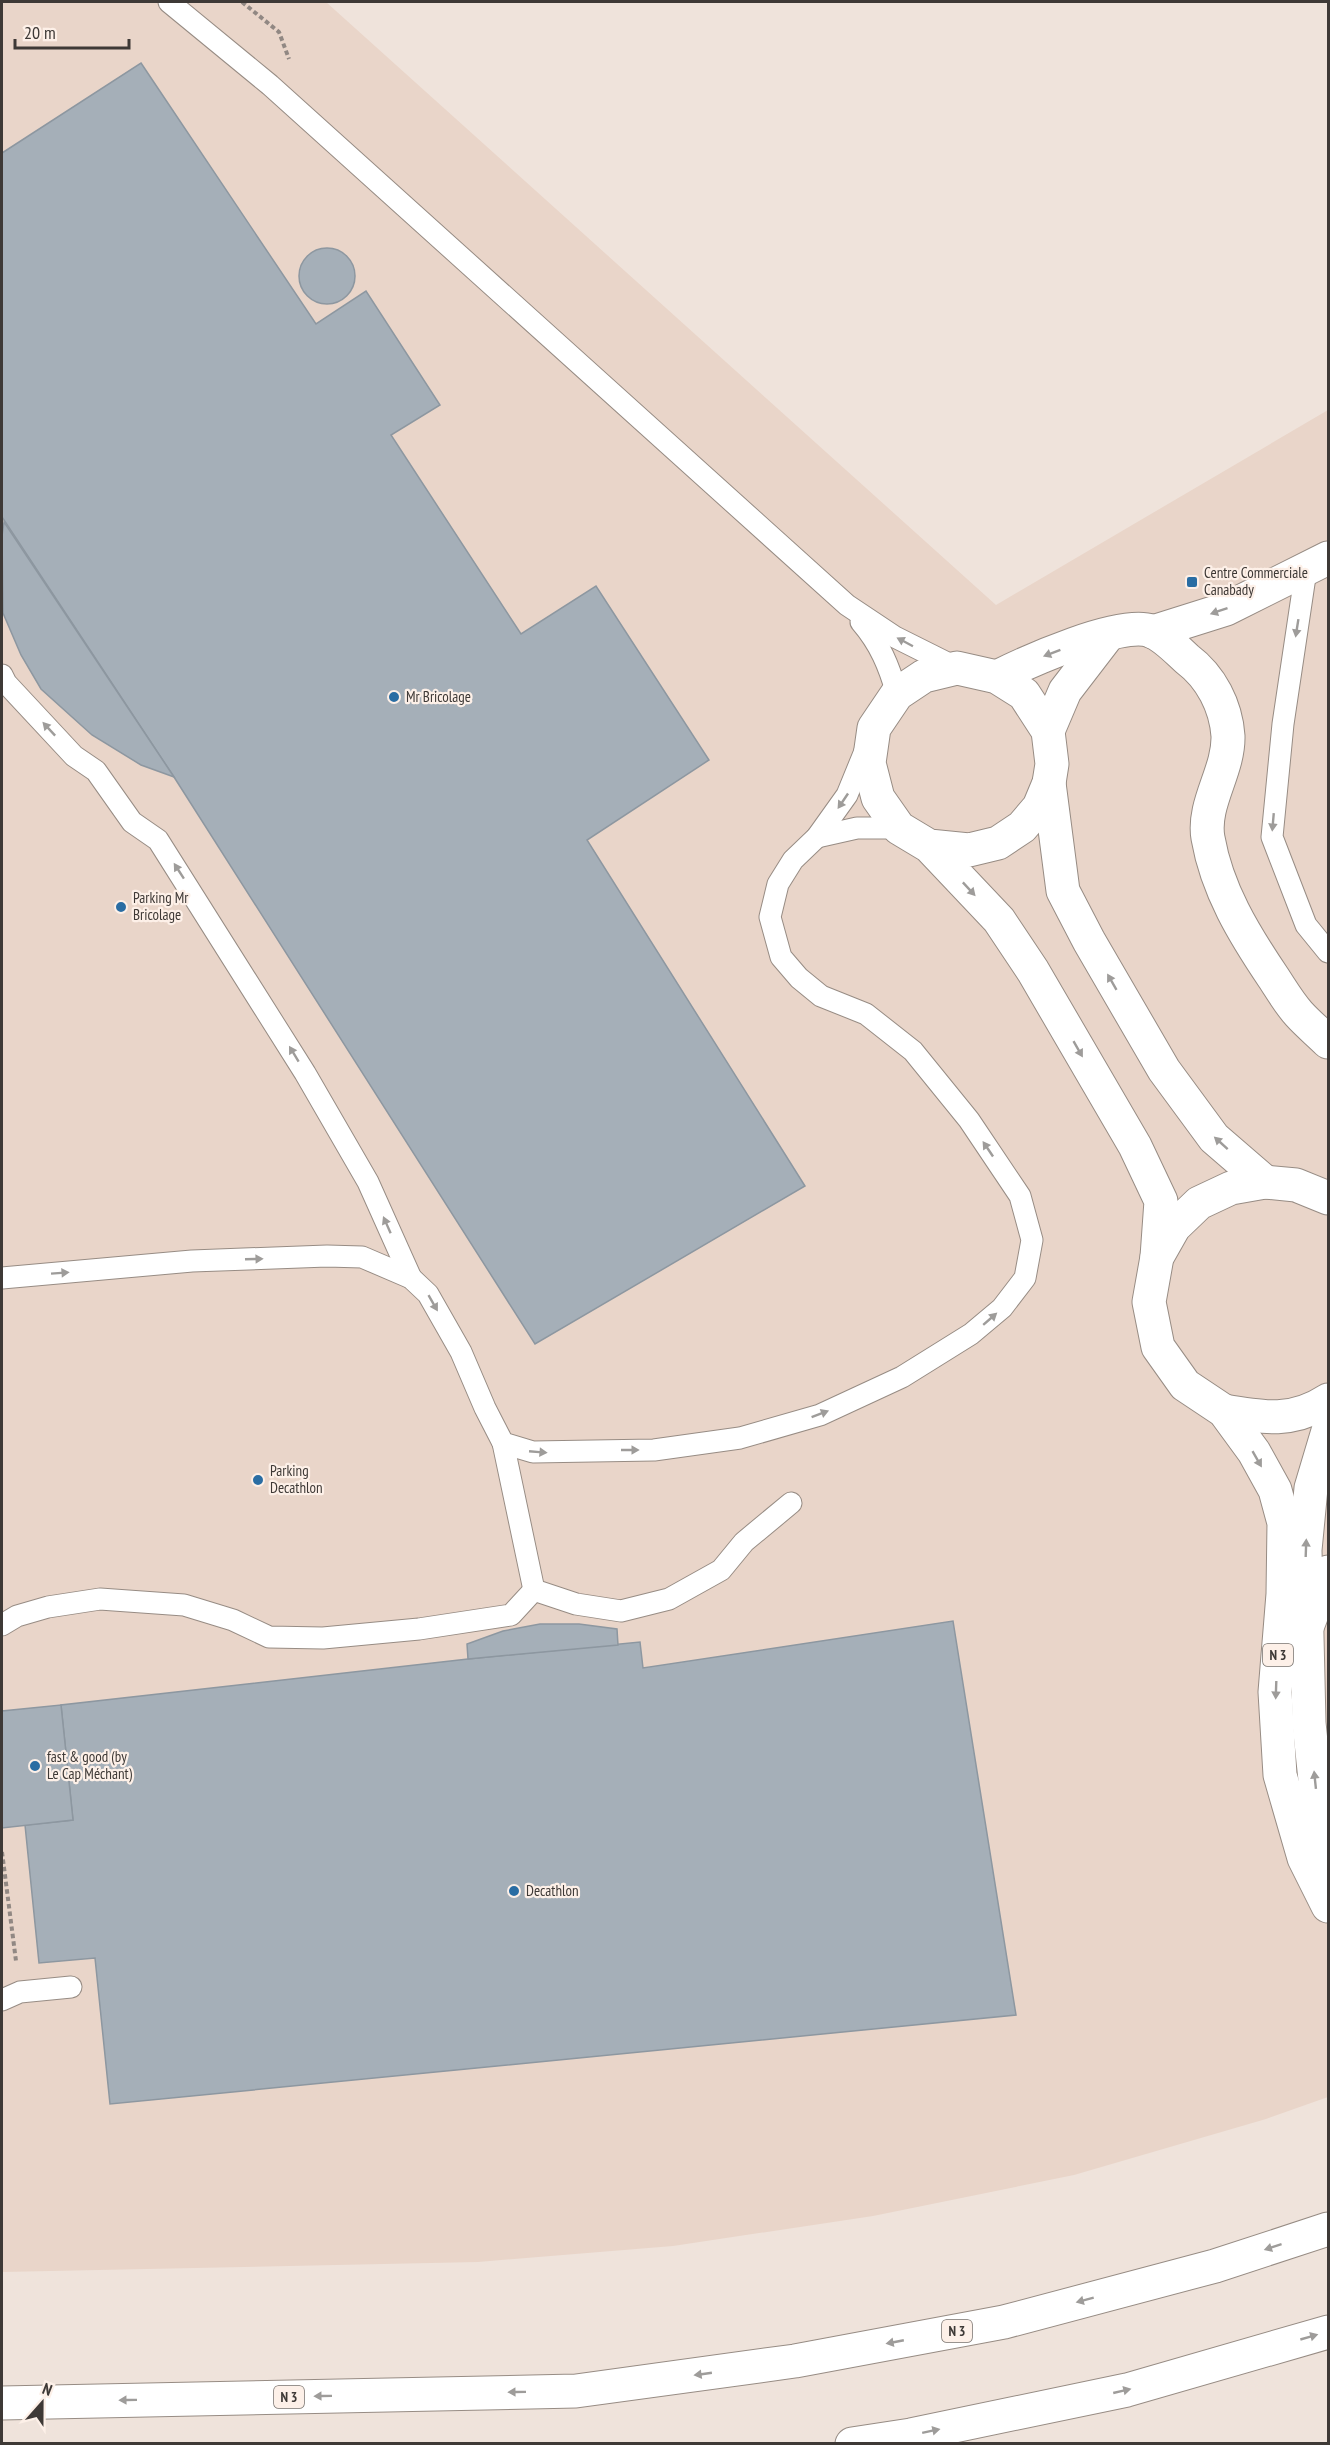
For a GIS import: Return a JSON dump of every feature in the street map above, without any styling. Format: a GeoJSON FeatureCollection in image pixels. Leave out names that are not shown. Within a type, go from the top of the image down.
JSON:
{"type":"FeatureCollection","features":[{"type":"Feature","properties":{"kind":"main road"},"geometry":{"type":"LineString","coordinates":[[1153,632],[1226,609],[1318,564]]}},
{"type":"Feature","properties":{"kind":"main road"},"geometry":{"type":"LineString","coordinates":[[997,677],[1055,651],[1136,628],[1153,632],[1197,666],[1216,691],[1226,718],[1228,738],[1211,808],[1208,836],[1228,904],[1256,952],[1298,1013],[1329,1042]]}},
{"type":"Feature","properties":{"kind":"main road"},"geometry":{"type":"LineString","coordinates":[[1048,731],[1065,691],[1108,635]]}},
{"type":"Feature","properties":{"kind":"main road"},"geometry":{"type":"LineString","coordinates":[[929,846],[969,850],[998,843],[1022,827],[1039,807],[1049,783],[1052,764],[1048,731],[1024,694],[997,677],[957,668],[924,676],[897,694],[874,728],[869,763],[878,798],[900,828],[929,846],[999,920],[1033,971],[1135,1146],[1161,1201],[1149,1302],[1158,1347],[1185,1385],[1224,1410],[1268,1419],[1312,1411],[1329,1400]]}},
{"type":"Feature","properties":{"kind":"main road"},"geometry":{"type":"LineString","coordinates":[[1049,783],[1063,891],[1089,941],[1170,1078],[1214,1138],[1264,1182]]}},
{"type":"Feature","properties":{"kind":"main road"},"geometry":{"type":"LineString","coordinates":[[1156,1257],[1174,1227],[1199,1203],[1231,1188],[1264,1182],[1296,1185],[1329,1198]]}},
{"type":"Feature","properties":{"kind":"main road","name":"N 3"},"geometry":{"type":"LineString","coordinates":[[1224,1410],[1254,1452],[1275,1490],[1284,1523],[1283,1594],[1275,1692],[1280,1775],[1304,1858],[1329,1906]]}},
{"type":"Feature","properties":{"kind":"main road"},"geometry":{"type":"LineString","coordinates":[[1307,1627],[1305,1550],[1311,1488],[1329,1431]]}},
{"type":"Feature","properties":{"kind":"main road","name":"N 3"},"geometry":{"type":"LineString","coordinates":[[1329,1572],[1307,1627],[1309,1723],[1319,1817],[1329,1880]]}},
{"type":"Feature","properties":{"kind":"main road","name":"N 3"},"geometry":{"type":"LineString","coordinates":[[2,2403],[576,2391],[795,2361],[1005,2322],[1215,2266],[1329,2229]]}},
{"type":"Feature","properties":{"kind":"main road"},"geometry":{"type":"LineString","coordinates":[[852,2444],[911,2435],[1127,2390],[1329,2332]]}},
{"type":"Feature","properties":{"kind":"lane"},"geometry":{"type":"LineString","coordinates":[[169,2],[270,85],[847,605],[876,640],[886,658],[897,694]]}},
{"type":"Feature","properties":{"kind":"lane"},"geometry":{"type":"LineString","coordinates":[[1318,564],[1282,724],[1272,837],[1306,925],[1329,952]]}},
{"type":"Feature","properties":{"kind":"lane"},"geometry":{"type":"LineString","coordinates":[[847,605],[895,637],[957,668]]}},
{"type":"Feature","properties":{"kind":"lane"},"geometry":{"type":"LineString","coordinates":[[2,675],[6,683],[74,756],[96,771],[132,822],[158,840],[305,1072],[368,1182],[411,1278]]}},
{"type":"Feature","properties":{"kind":"lane"},"geometry":{"type":"LineString","coordinates":[[503,1443],[533,1452],[654,1450],[740,1438],[820,1415],[902,1377],[971,1334],[1002,1308],[1025,1278],[1032,1240],[1020,1196],[969,1120],[913,1051],[866,1014],[821,996],[799,978],[781,957],[770,917],[777,884],[793,860],[817,837],[847,795],[874,728]]}},
{"type":"Feature","properties":{"kind":"lane"},"geometry":{"type":"LineString","coordinates":[[817,837],[857,828],[900,828]]}},
{"type":"Feature","properties":{"kind":"lane"},"geometry":{"type":"LineString","coordinates":[[2,1278],[192,1261],[327,1256],[362,1257],[411,1278],[428,1294],[461,1352],[484,1408],[503,1443],[534,1590]]}},
{"type":"Feature","properties":{"kind":"lane"},"geometry":{"type":"LineString","coordinates":[[534,1590],[576,1604],[621,1611],[669,1599],[721,1570],[744,1542],[791,1503]]}},
{"type":"Feature","properties":{"kind":"lane"},"geometry":{"type":"LineString","coordinates":[[2,1625],[17,1616],[48,1607],[100,1599],[184,1605],[233,1620],[269,1637],[323,1638],[419,1629],[512,1615],[534,1590]]}},
{"type":"Feature","properties":{"kind":"lane"},"geometry":{"type":"LineString","coordinates":[[10,1996],[71,1987]]}},
{"type":"Feature","properties":{"kind":"path"},"geometry":{"type":"LineString","coordinates":[[2,1852],[10,1996]]}},
{"type":"Feature","properties":{"kind":"shaded area"},"geometry":{"type":"Polygon","coordinates":[[[2,2],[326,2],[996,605],[1328,410],[1328,2097],[1266,2119],[1074,2175],[873,2216],[673,2246],[478,2262],[2,2272],[2,2]]]}},
{"type":"Feature","properties":{"kind":"building","name":"Mr Bricolage"},"geometry":{"type":"Polygon","coordinates":[[[141,63],[316,324],[366,291],[440,405],[391,435],[521,634],[596,586],[709,760],[587,840],[805,1186],[535,1344],[174,777],[2,517],[2,153],[141,63]]]}},
{"type":"Feature","properties":{"kind":"building"},"geometry":{"type":"Polygon","coordinates":[[[321,248],[333,248],[343,252],[351,260],[355,276],[351,292],[343,300],[333,304],[321,304],[311,300],[303,292],[299,282],[299,270],[303,260],[311,252],[321,248]]]}},
{"type":"Feature","properties":{"kind":"building"},"geometry":{"type":"Polygon","coordinates":[[[4,522],[174,777],[141,765],[92,735],[41,689],[21,655],[3,613],[2,536],[4,522]]]}},
{"type":"Feature","properties":{"kind":"building","name":"Decathlon"},"geometry":{"type":"Polygon","coordinates":[[[953,1621],[1016,2015],[110,2104],[95,1958],[39,1963],[25,1825],[73,1820],[61,1705],[640,1642],[643,1668],[953,1621]]]}},
{"type":"Feature","properties":{"kind":"building"},"geometry":{"type":"Polygon","coordinates":[[[540,1624],[579,1624],[617,1629],[618,1645],[468,1659],[467,1644],[503,1631],[540,1624]]]}},
{"type":"Feature","properties":{"kind":"building","name":"fast & good (by Le Cap Méchant)"},"geometry":{"type":"Polygon","coordinates":[[[61,1705],[73,1820],[2,1828],[2,1711],[61,1705]]]}},
{"type":"Feature","properties":{"kind":"place","name":"Centre Commerciale Canabady"},"geometry":{"type":"Point","coordinates":[1192,582]}},
{"type":"Feature","properties":{"kind":"place","name":"Mr Bricolage"},"geometry":{"type":"Point","coordinates":[394,697]}},
{"type":"Feature","properties":{"kind":"place","name":"Parking Mr Bricolage"},"geometry":{"type":"Point","coordinates":[121,907]}},
{"type":"Feature","properties":{"kind":"place","name":"Parking Decathlon"},"geometry":{"type":"Point","coordinates":[258,1480]}},
{"type":"Feature","properties":{"kind":"place","name":"fast & good (by Le Cap Méchant)"},"geometry":{"type":"Point","coordinates":[35,1766]}},
{"type":"Feature","properties":{"kind":"place","name":"Decathlon"},"geometry":{"type":"Point","coordinates":[514,1891]}}]}
